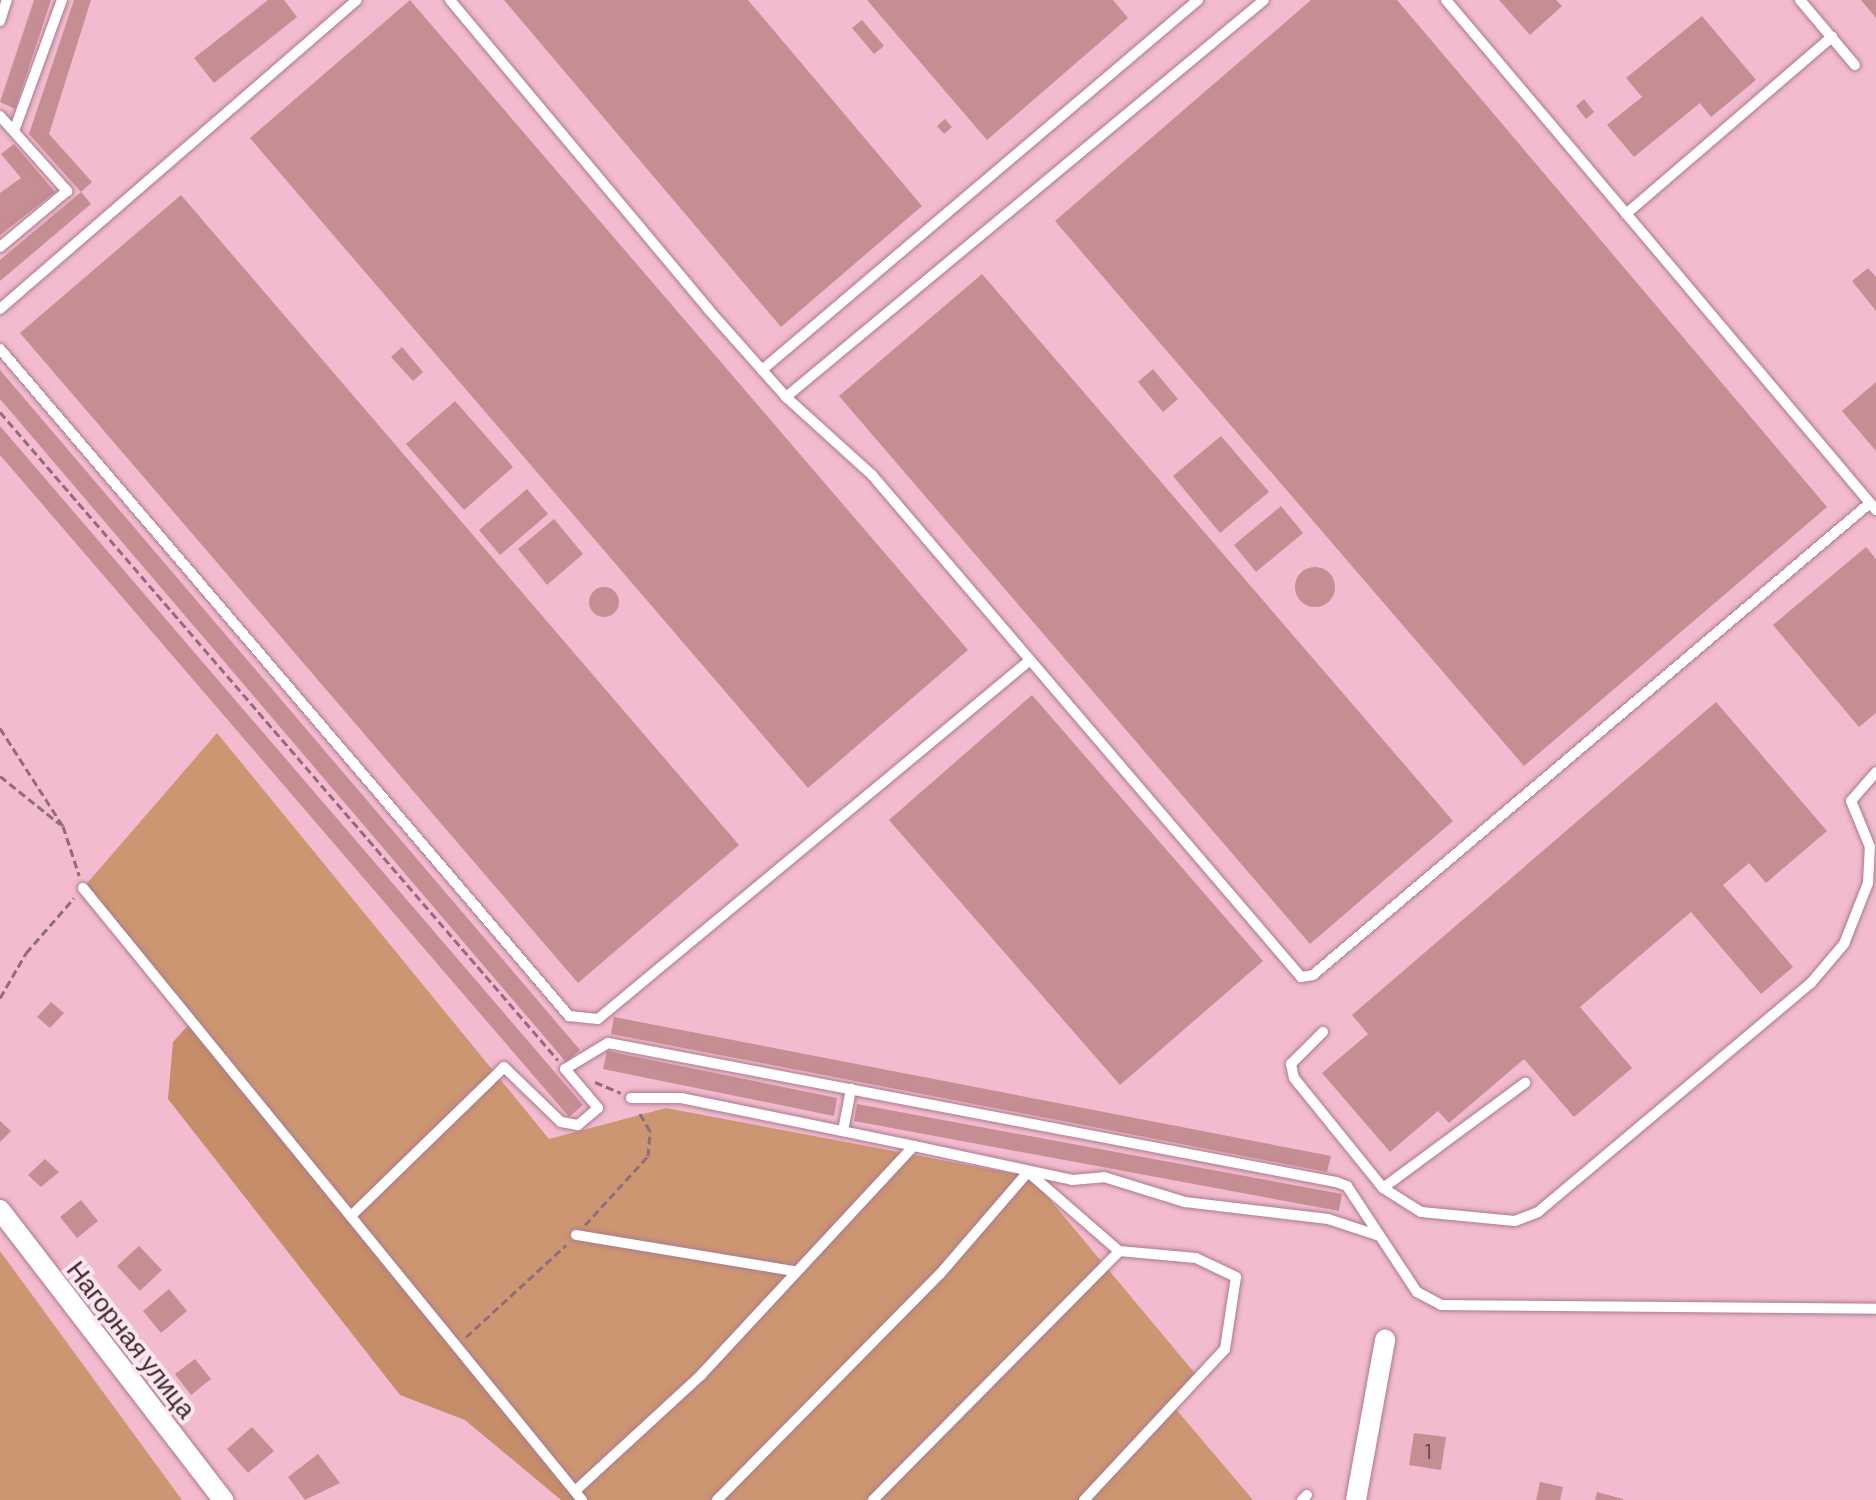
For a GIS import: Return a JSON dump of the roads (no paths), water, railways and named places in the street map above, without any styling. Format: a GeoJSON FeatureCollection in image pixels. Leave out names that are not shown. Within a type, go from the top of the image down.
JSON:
{"type":"FeatureCollection","features":[{"type":"Feature","properties":{"kind":"street","name":"Нагорная улица"},"geometry":{"type":"LineString","coordinates":[[0,1210],[223,1500]]}},
{"type":"Feature","properties":{"kind":"street"},"geometry":{"type":"LineString","coordinates":[[1356,1500],[1385,1340]]}},
{"type":"Feature","properties":{"kind":"lane"},"geometry":{"type":"LineString","coordinates":[[0,21],[7,0]]}},
{"type":"Feature","properties":{"kind":"lane"},"geometry":{"type":"LineString","coordinates":[[14,131],[62,0]]}},
{"type":"Feature","properties":{"kind":"lane"},"geometry":{"type":"LineString","coordinates":[[0,309],[357,0]]}},
{"type":"Feature","properties":{"kind":"lane"},"geometry":{"type":"LineString","coordinates":[[450,0],[762,370],[786,397],[872,475],[1301,977],[1313,975],[1873,506],[1446,0]]}},
{"type":"Feature","properties":{"kind":"lane"},"geometry":{"type":"LineString","coordinates":[[762,370],[1198,0]]}},
{"type":"Feature","properties":{"kind":"lane"},"geometry":{"type":"LineString","coordinates":[[786,397],[1264,0]]}},
{"type":"Feature","properties":{"kind":"lane"},"geometry":{"type":"LineString","coordinates":[[1800,0],[1855,65]]}},
{"type":"Feature","properties":{"kind":"lane"},"geometry":{"type":"LineString","coordinates":[[1626,214],[1832,37]]}},
{"type":"Feature","properties":{"kind":"lane"},"geometry":{"type":"LineString","coordinates":[[0,116],[67,191],[0,247]]}},
{"type":"Feature","properties":{"kind":"lane"},"geometry":{"type":"LineString","coordinates":[[0,349],[569,1016],[598,1019],[1029,661]]}},
{"type":"Feature","properties":{"kind":"lane"},"geometry":{"type":"LineString","coordinates":[[1323,1032],[1291,1064],[1294,1078],[1383,1188],[1421,1212],[1515,1221],[1538,1212],[1799,993],[1844,944],[1868,883],[1870,847],[1851,801],[1876,772]]}},
{"type":"Feature","properties":{"kind":"lane"},"geometry":{"type":"LineString","coordinates":[[83,888],[578,1496],[701,1375],[794,1271],[914,1146]]}},
{"type":"Feature","properties":{"kind":"lane"},"geometry":{"type":"LineString","coordinates":[[352,1215],[504,1067],[561,1122],[578,1125],[598,1108],[565,1069],[608,1043],[1336,1182],[1347,1186],[1417,1292],[1441,1305],[1876,1309]]}},
{"type":"Feature","properties":{"kind":"lane"},"geometry":{"type":"LineString","coordinates":[[1383,1188],[1525,1083]]}},
{"type":"Feature","properties":{"kind":"lane"},"geometry":{"type":"LineString","coordinates":[[843,1131],[851,1089]]}},
{"type":"Feature","properties":{"kind":"lane"},"geometry":{"type":"LineString","coordinates":[[631,1098],[681,1098],[1028,1172],[1104,1177],[1185,1202],[1328,1219],[1377,1235]]}},
{"type":"Feature","properties":{"kind":"lane"},"geometry":{"type":"LineString","coordinates":[[1028,1172],[1119,1251],[1196,1258],[1236,1277],[1225,1349],[1084,1500]]}},
{"type":"Feature","properties":{"kind":"lane"},"geometry":{"type":"LineString","coordinates":[[717,1500],[940,1274],[1028,1172]]}},
{"type":"Feature","properties":{"kind":"lane"},"geometry":{"type":"LineString","coordinates":[[576,1235],[794,1271]]}},
{"type":"Feature","properties":{"kind":"lane"},"geometry":{"type":"LineString","coordinates":[[873,1500],[1119,1251]]}}]}
